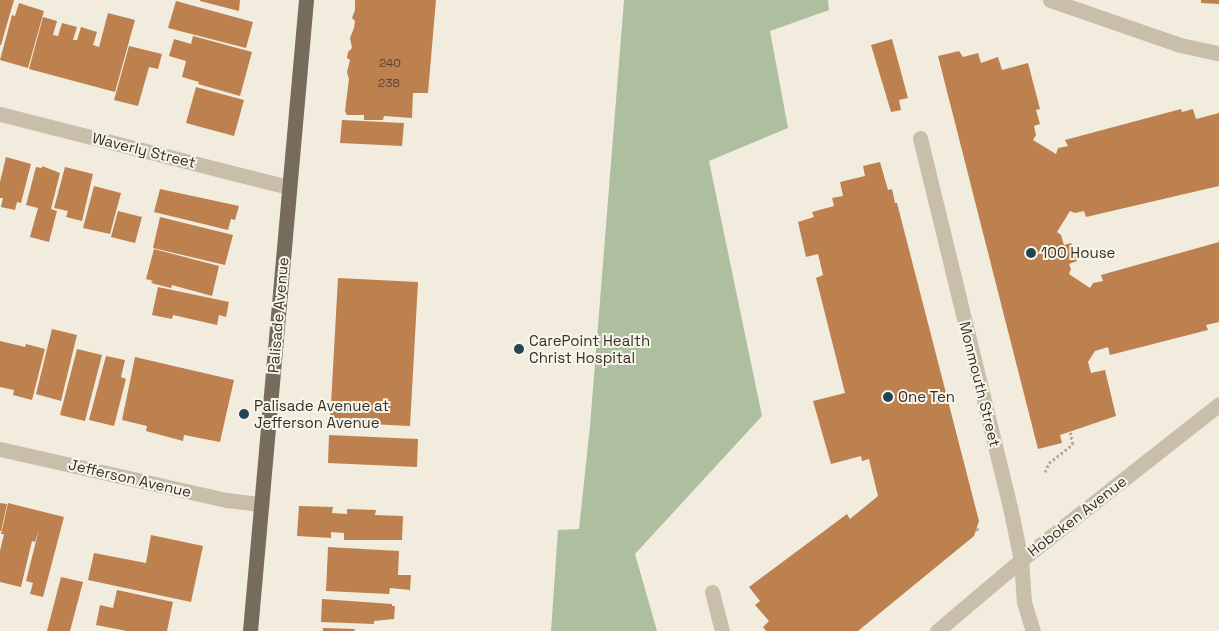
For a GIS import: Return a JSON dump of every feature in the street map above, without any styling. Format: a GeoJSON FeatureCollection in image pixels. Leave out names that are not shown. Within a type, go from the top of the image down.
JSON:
{"type":"FeatureCollection","features":[{"type":"Feature","properties":{"kind":"main road","name":"Palisade Avenue"},"geometry":{"type":"LineString","coordinates":[[250,631],[306,0]]}},
{"type":"Feature","properties":{"kind":"street"},"geometry":{"type":"LineString","coordinates":[[1050,0],[1180,45],[1219,53]]}},
{"type":"Feature","properties":{"kind":"street","name":"Waverly Street"},"geometry":{"type":"LineString","coordinates":[[0,114],[289,186]]}},
{"type":"Feature","properties":{"kind":"street","name":"Monmouth Street"},"geometry":{"type":"LineString","coordinates":[[920,138],[1010,507],[1021,560],[1024,602],[1033,631]]}},
{"type":"Feature","properties":{"kind":"street","name":"Hoboken Avenue"},"geometry":{"type":"LineString","coordinates":[[937,631],[1021,560],[1219,404]]}},
{"type":"Feature","properties":{"kind":"street","name":"Jefferson Avenue"},"geometry":{"type":"LineString","coordinates":[[0,449],[227,500],[262,504]]}},
{"type":"Feature","properties":{"kind":"street"},"geometry":{"type":"LineString","coordinates":[[712,592],[722,631]]}},
{"type":"Feature","properties":{"kind":"path"},"geometry":{"type":"LineString","coordinates":[[1046,472],[1049,463],[1073,444],[1070,432]]}},
{"type":"Feature","properties":{"kind":"path"},"geometry":{"type":"LineString","coordinates":[[976,529],[982,530]]}},
{"type":"Feature","properties":{"kind":"green space"},"geometry":{"type":"Polygon","coordinates":[[[624,0],[828,0],[829,10],[770,31],[788,128],[709,161],[762,416],[635,554],[657,631],[551,631],[558,530],[579,529],[590,426],[624,0]]]}},
{"type":"Feature","properties":{"kind":"building"},"geometry":{"type":"Polygon","coordinates":[[[0,0],[14,0],[1,45],[0,45],[0,0]]]}},
{"type":"Feature","properties":{"kind":"building"},"geometry":{"type":"Polygon","coordinates":[[[240,0],[239,11],[200,1],[240,0]]]}},
{"type":"Feature","properties":{"kind":"building"},"geometry":{"type":"Polygon","coordinates":[[[355,0],[436,0],[428,93],[413,93],[412,118],[384,116],[383,120],[364,120],[364,115],[347,115],[345,111],[349,79],[347,72],[350,60],[347,58],[348,52],[352,48],[350,38],[355,21],[352,18],[355,10],[355,0]]]}},
{"type":"Feature","properties":{"kind":"building"},"geometry":{"type":"Polygon","coordinates":[[[1201,0],[1219,0],[1219,4],[1201,3],[1201,0]]]}},
{"type":"Feature","properties":{"kind":"building"},"geometry":{"type":"Polygon","coordinates":[[[176,1],[253,22],[246,48],[168,28],[176,1]]]}},
{"type":"Feature","properties":{"kind":"building"},"geometry":{"type":"Polygon","coordinates":[[[19,3],[44,11],[28,68],[0,60],[12,15],[15,16],[19,3]]]}},
{"type":"Feature","properties":{"kind":"building"},"geometry":{"type":"Polygon","coordinates":[[[108,13],[135,20],[115,92],[29,69],[43,17],[57,21],[53,35],[58,36],[62,23],[77,27],[73,40],[77,40],[81,27],[97,32],[93,45],[99,47],[108,13]]]}},
{"type":"Feature","properties":{"kind":"building"},"geometry":{"type":"Polygon","coordinates":[[[193,36],[252,52],[240,96],[198,84],[199,82],[182,77],[186,61],[169,56],[174,39],[191,44],[193,36]]]}},
{"type":"Feature","properties":{"kind":"building"},"geometry":{"type":"Polygon","coordinates":[[[892,39],[908,98],[899,100],[901,110],[891,112],[871,45],[892,39]]]}},
{"type":"Feature","properties":{"kind":"building"},"geometry":{"type":"Polygon","coordinates":[[[129,46],[162,54],[158,69],[149,67],[138,106],[114,100],[129,46]]]}},
{"type":"Feature","properties":{"kind":"building","name":"100 House"},"geometry":{"type":"Polygon","coordinates":[[[959,51],[963,57],[978,53],[981,63],[998,57],[1002,70],[1028,63],[1040,109],[1036,110],[1040,124],[1034,126],[1036,135],[1033,140],[1056,154],[1058,148],[1068,146],[1065,140],[1181,109],[1182,112],[1193,109],[1196,119],[1219,113],[1219,186],[1086,217],[1084,211],[1075,213],[1070,211],[1057,232],[1061,235],[1064,245],[1071,243],[1077,261],[1069,264],[1071,269],[1069,274],[1090,288],[1093,283],[1103,281],[1101,275],[1219,242],[1219,322],[1206,325],[1208,330],[1110,355],[1108,347],[1095,351],[1088,362],[1091,373],[1105,370],[1116,416],[1060,435],[1062,443],[1038,449],[938,56],[959,51]]]}},
{"type":"Feature","properties":{"kind":"building"},"geometry":{"type":"Polygon","coordinates":[[[196,87],[244,100],[234,136],[186,123],[196,87]]]}},
{"type":"Feature","properties":{"kind":"building"},"geometry":{"type":"Polygon","coordinates":[[[342,120],[404,123],[402,146],[340,143],[342,120]]]}},
{"type":"Feature","properties":{"kind":"building"},"geometry":{"type":"Polygon","coordinates":[[[6,157],[31,164],[21,203],[17,202],[15,210],[1,207],[3,198],[0,198],[0,182],[6,157]]]}},
{"type":"Feature","properties":{"kind":"building","name":"One Ten"},"geometry":{"type":"Polygon","coordinates":[[[880,162],[888,190],[892,189],[895,203],[897,203],[979,521],[974,536],[858,631],[766,631],[763,627],[769,621],[755,605],[760,601],[749,587],[847,514],[850,519],[878,496],[869,459],[862,461],[861,456],[831,464],[813,401],[845,393],[816,278],[823,275],[818,254],[806,257],[798,222],[814,217],[812,212],[834,206],[832,198],[843,196],[840,182],[865,176],[863,166],[880,162]]]}},
{"type":"Feature","properties":{"kind":"building"},"geometry":{"type":"Polygon","coordinates":[[[42,166],[60,173],[51,209],[57,211],[49,242],[30,237],[38,208],[26,205],[36,167],[42,168],[42,166]]]}},
{"type":"Feature","properties":{"kind":"building"},"geometry":{"type":"Polygon","coordinates":[[[65,167],[93,174],[82,221],[66,217],[68,211],[54,208],[65,167]]]}},
{"type":"Feature","properties":{"kind":"building"},"geometry":{"type":"Polygon","coordinates":[[[94,186],[121,193],[110,234],[83,228],[94,186]]]}},
{"type":"Feature","properties":{"kind":"building"},"geometry":{"type":"Polygon","coordinates":[[[160,189],[239,206],[235,220],[231,219],[228,230],[154,212],[160,189]]]}},
{"type":"Feature","properties":{"kind":"building"},"geometry":{"type":"Polygon","coordinates":[[[118,211],[142,217],[135,243],[111,237],[118,211]]]}},
{"type":"Feature","properties":{"kind":"building"},"geometry":{"type":"Polygon","coordinates":[[[160,217],[233,235],[225,265],[153,248],[160,217]]]}},
{"type":"Feature","properties":{"kind":"building"},"geometry":{"type":"Polygon","coordinates":[[[154,249],[219,266],[212,296],[172,285],[171,288],[151,283],[153,281],[146,279],[154,249]]]}},
{"type":"Feature","properties":{"kind":"building"},"geometry":{"type":"Polygon","coordinates":[[[338,278],[418,282],[410,426],[330,422],[338,278]]]}},
{"type":"Feature","properties":{"kind":"building"},"geometry":{"type":"Polygon","coordinates":[[[158,287],[229,302],[226,317],[219,315],[217,325],[173,315],[172,319],[152,315],[158,287]]]}},
{"type":"Feature","properties":{"kind":"building"},"geometry":{"type":"Polygon","coordinates":[[[52,329],[77,335],[61,401],[36,394],[52,329]]]}},
{"type":"Feature","properties":{"kind":"building"},"geometry":{"type":"Polygon","coordinates":[[[0,341],[25,347],[26,344],[45,349],[32,400],[13,395],[14,390],[0,387],[0,341]]]}},
{"type":"Feature","properties":{"kind":"building"},"geometry":{"type":"Polygon","coordinates":[[[77,349],[102,355],[85,421],[60,415],[77,349]]]}},
{"type":"Feature","properties":{"kind":"building"},"geometry":{"type":"Polygon","coordinates":[[[106,356],[125,360],[121,377],[126,379],[114,426],[89,420],[106,356]]]}},
{"type":"Feature","properties":{"kind":"building"},"geometry":{"type":"Polygon","coordinates":[[[135,357],[234,380],[220,442],[184,435],[183,441],[146,431],[147,426],[122,420],[135,357]]]}},
{"type":"Feature","properties":{"kind":"building"},"geometry":{"type":"Polygon","coordinates":[[[329,435],[418,439],[417,467],[328,463],[329,435]]]}},
{"type":"Feature","properties":{"kind":"building"},"geometry":{"type":"Polygon","coordinates":[[[0,503],[7,504],[1,531],[0,531],[0,503]]]}},
{"type":"Feature","properties":{"kind":"building"},"geometry":{"type":"Polygon","coordinates":[[[8,503],[64,517],[43,597],[30,594],[33,583],[26,581],[39,529],[35,542],[32,541],[21,587],[0,582],[0,551],[4,534],[1,534],[8,503]]]}},
{"type":"Feature","properties":{"kind":"building"},"geometry":{"type":"Polygon","coordinates":[[[299,506],[333,507],[332,513],[347,514],[347,509],[376,510],[375,515],[403,516],[402,540],[344,540],[344,533],[331,532],[331,538],[297,536],[299,506]]]}},
{"type":"Feature","properties":{"kind":"building"},"geometry":{"type":"Polygon","coordinates":[[[151,535],[203,546],[191,602],[88,580],[94,553],[146,563],[151,535]]]}},
{"type":"Feature","properties":{"kind":"building"},"geometry":{"type":"Polygon","coordinates":[[[328,547],[399,551],[398,575],[411,575],[410,590],[390,588],[389,594],[326,591],[328,547]]]}},
{"type":"Feature","properties":{"kind":"building"},"geometry":{"type":"Polygon","coordinates":[[[61,577],[83,582],[70,631],[47,631],[61,577]]]}},
{"type":"Feature","properties":{"kind":"building"},"geometry":{"type":"Polygon","coordinates":[[[117,590],[173,602],[167,631],[127,631],[96,625],[100,605],[113,608],[117,590]]]}},
{"type":"Feature","properties":{"kind":"building"},"geometry":{"type":"Polygon","coordinates":[[[322,599],[392,604],[392,606],[395,606],[394,619],[374,621],[374,624],[321,622],[322,599]]]}},
{"type":"Feature","properties":{"kind":"building"},"geometry":{"type":"Polygon","coordinates":[[[323,628],[355,629],[354,631],[323,631],[323,628]]]}},
{"type":"Feature","properties":{"kind":"place","name":"100 House"},"geometry":{"type":"Point","coordinates":[1031,253]}},
{"type":"Feature","properties":{"kind":"place","name":"CarePoint Health Christ Hospital"},"geometry":{"type":"Point","coordinates":[519,349]}},
{"type":"Feature","properties":{"kind":"place","name":"One Ten"},"geometry":{"type":"Point","coordinates":[888,397]}},
{"type":"Feature","properties":{"kind":"place","name":"Palisade Avenue at Jefferson Avenue"},"geometry":{"type":"Point","coordinates":[244,414]}}]}
